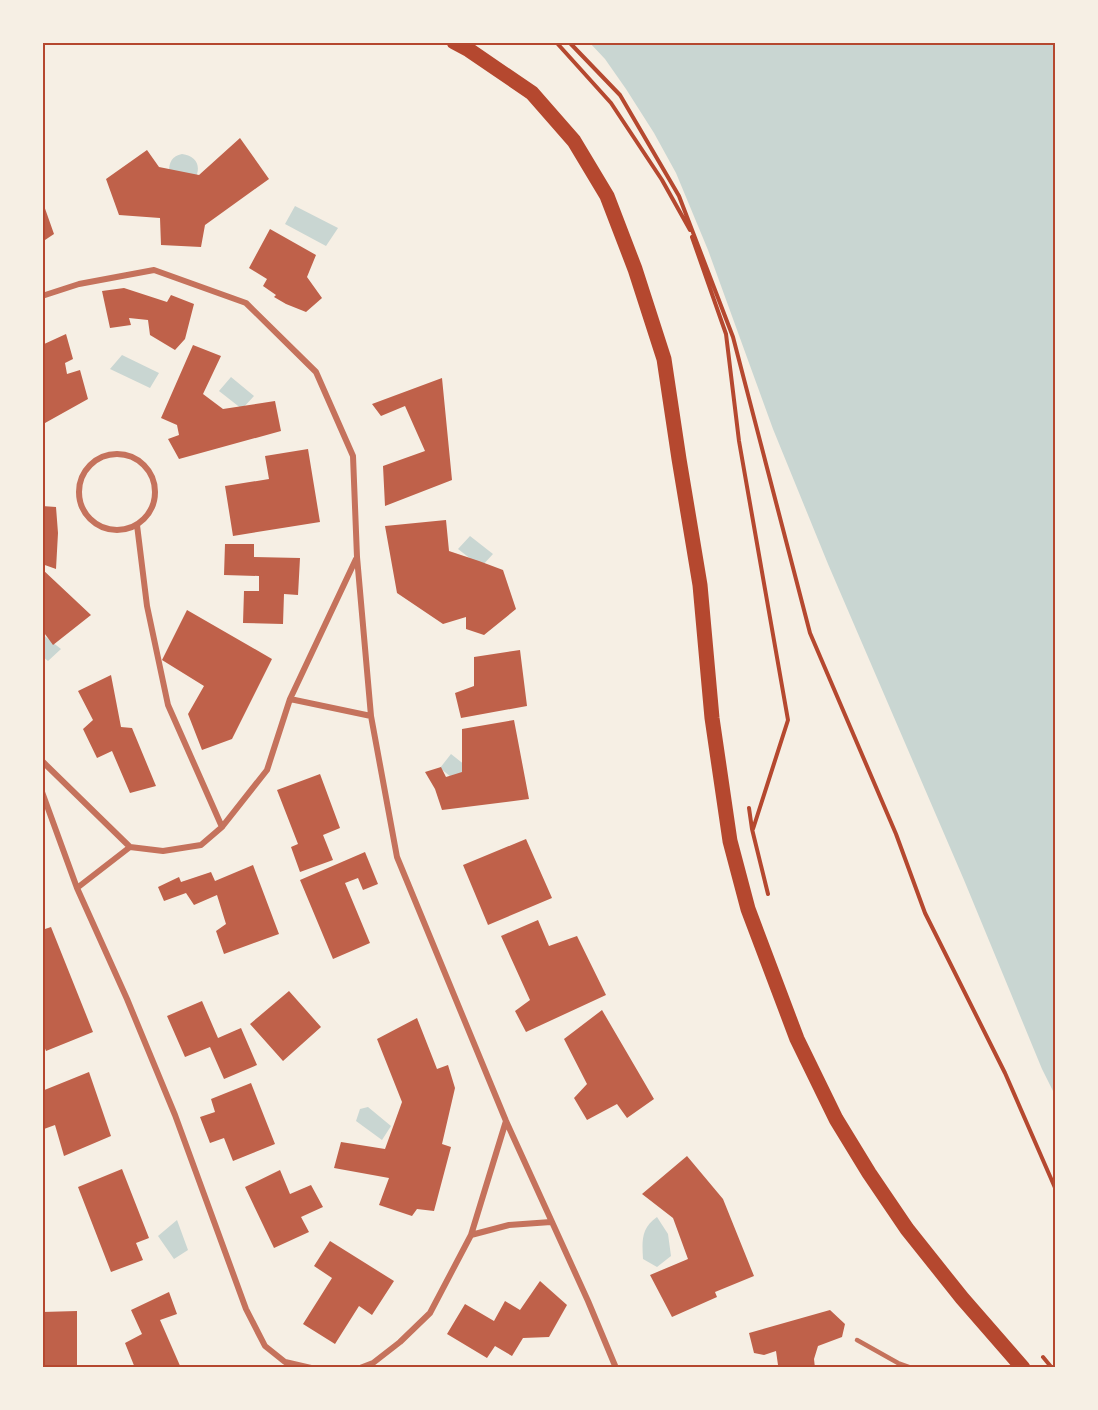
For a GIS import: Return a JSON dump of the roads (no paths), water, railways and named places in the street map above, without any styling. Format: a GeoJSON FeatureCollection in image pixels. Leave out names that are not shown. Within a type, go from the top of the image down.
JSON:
{"type":"FeatureCollection","features":[{"type":"Feature","properties":{"kind":"main road"},"geometry":{"type":"LineString","coordinates":[[454,42],[532,93],[574,141],[607,196],[635,269],[664,359],[700,585],[712,718],[730,841],[748,909],[797,1039],[836,1119],[869,1173],[907,1228],[962,1298],[1023,1368]]}},
{"type":"Feature","properties":{"kind":"street"},"geometry":{"type":"LineString","coordinates":[[42,296],[79,284],[154,270],[246,303],[316,372],[353,456],[357,557],[371,716],[397,857],[506,1121],[616,1368]]}},
{"type":"Feature","properties":{"kind":"street"},"geometry":{"type":"LineString","coordinates":[[116,454],[140,461],[149,470],[156,494],[147,517],[137,525],[125,530],[100,527],[90,520],[82,509],[79,497],[80,485],[84,473],[92,463],[104,456],[116,454]]}},
{"type":"Feature","properties":{"kind":"street"},"geometry":{"type":"LineString","coordinates":[[137,525],[147,606],[168,705],[222,827]]}},
{"type":"Feature","properties":{"kind":"street"},"geometry":{"type":"LineString","coordinates":[[42,761],[130,847],[163,851],[201,845],[222,827],[267,770],[290,699],[357,557]]}},
{"type":"Feature","properties":{"kind":"street"},"geometry":{"type":"LineString","coordinates":[[290,699],[371,716]]}},
{"type":"Feature","properties":{"kind":"street"},"geometry":{"type":"LineString","coordinates":[[42,792],[77,888],[175,1114],[246,1309],[266,1346],[285,1362],[311,1368]]}},
{"type":"Feature","properties":{"kind":"street"},"geometry":{"type":"LineString","coordinates":[[77,888],[130,847]]}},
{"type":"Feature","properties":{"kind":"street"},"geometry":{"type":"LineString","coordinates":[[360,1368],[373,1363],[400,1342],[430,1312],[471,1235],[506,1121]]}},
{"type":"Feature","properties":{"kind":"street"},"geometry":{"type":"LineString","coordinates":[[471,1235],[509,1225],[551,1222]]}},
{"type":"Feature","properties":{"kind":"lane"},"geometry":{"type":"LineString","coordinates":[[857,1340],[898,1363],[912,1368]]}}]}
